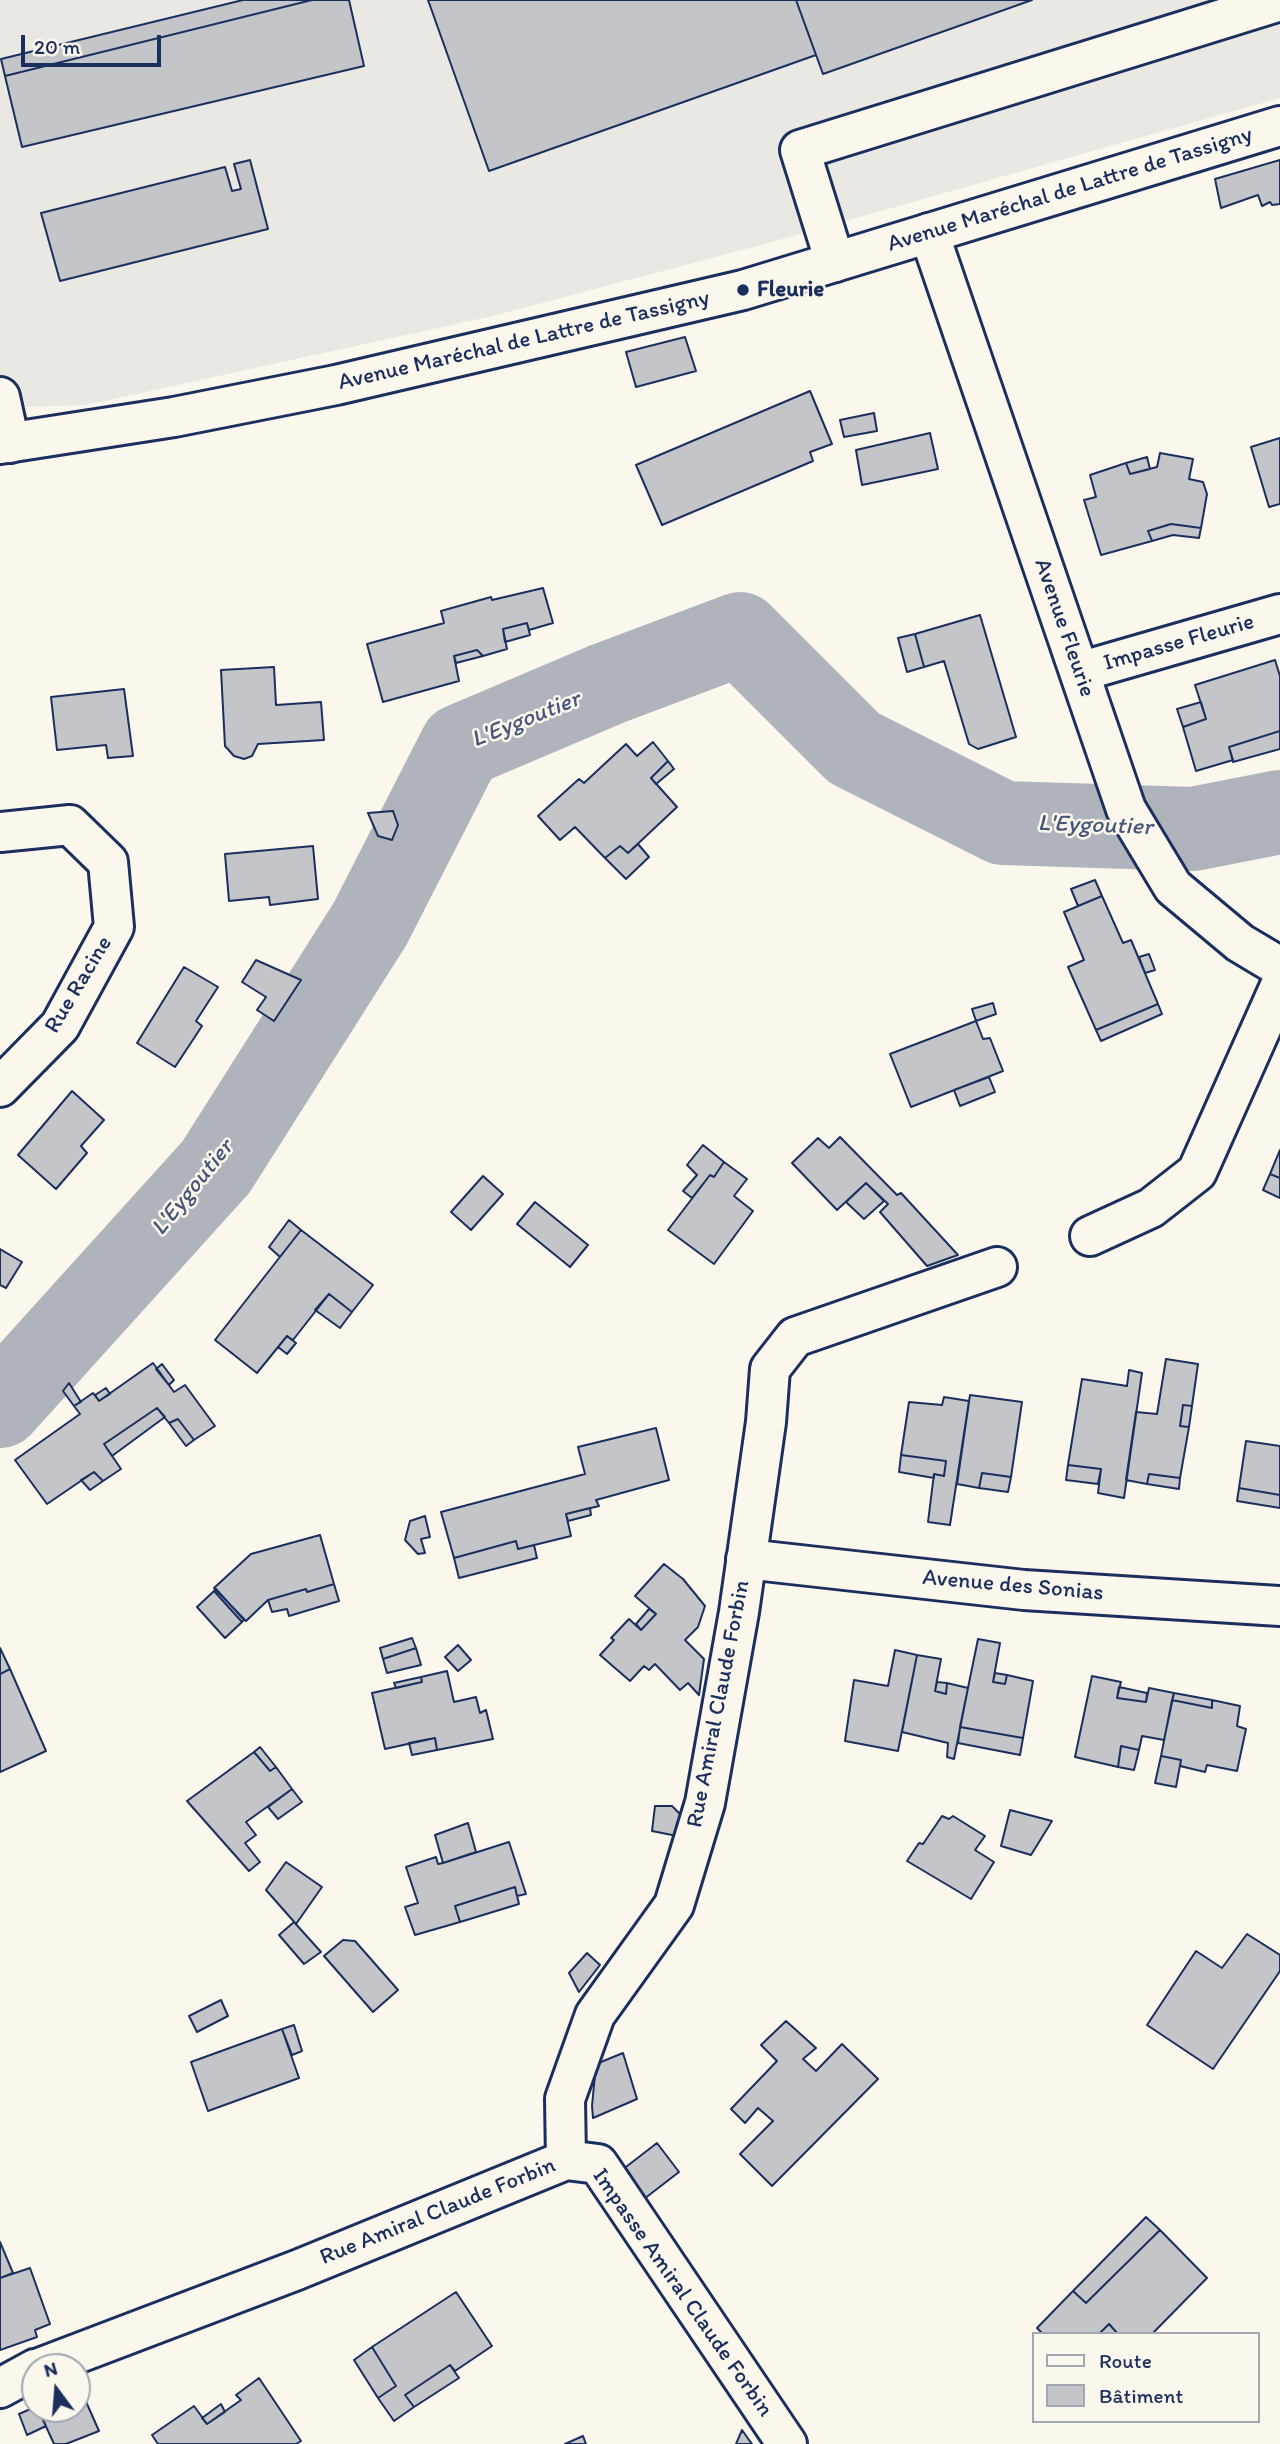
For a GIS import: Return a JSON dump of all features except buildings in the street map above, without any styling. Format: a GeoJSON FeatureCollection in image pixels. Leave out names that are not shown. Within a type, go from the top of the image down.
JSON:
{"type":"FeatureCollection","features":[{"type":"Feature","properties":{"kind":"street"},"geometry":{"type":"LineString","coordinates":[[835,262],[800,150],[1280,1]]}},
{"type":"Feature","properties":{"kind":"street","name":"Avenue Maréchal de Lattre de Tassigny"},"geometry":{"type":"LineString","coordinates":[[5,443],[174,417],[336,385],[743,290],[1280,126]]}},
{"type":"Feature","properties":{"kind":"street","name":"Avenue Fleurie"},"geometry":{"type":"LineString","coordinates":[[929,233],[1126,809],[1173,887],[1240,943],[1280,967]]}},
{"type":"Feature","properties":{"kind":"street"},"geometry":{"type":"LineString","coordinates":[[0,397],[5,443]]}},
{"type":"Feature","properties":{"kind":"street","name":"Impasse Fleurie"},"geometry":{"type":"LineString","coordinates":[[1079,672],[1280,614]]}},
{"type":"Feature","properties":{"kind":"street","name":"Rue Racine"},"geometry":{"type":"LineString","coordinates":[[0,832],[69,825],[108,862],[114,927],[60,1026],[0,1087]]}},
{"type":"Feature","properties":{"kind":"street"},"geometry":{"type":"LineString","coordinates":[[1090,1236],[1151,1208],[1197,1172],[1280,986]]}},
{"type":"Feature","properties":{"kind":"street","name":"Rue Amiral Claude Forbin"},"geometry":{"type":"LineString","coordinates":[[78,2353],[296,2270],[566,2160],[565,2099],[595,2015],[674,1905],[705,1803],[746,1559],[766,1422],[770,1369],[795,1337],[997,1268]]}},
{"type":"Feature","properties":{"kind":"street","name":"Avenue des Sonias"},"geometry":{"type":"LineString","coordinates":[[746,1559],[1024,1590],[1280,1605]]}},
{"type":"Feature","properties":{"kind":"street","name":"Impasse Amiral Claude Forbin"},"geometry":{"type":"LineString","coordinates":[[566,2160],[598,2164],[787,2444]]}},
{"type":"Feature","properties":{"kind":"street"},"geometry":{"type":"LineString","coordinates":[[0,2388],[21,2377]]}},
{"type":"Feature","properties":{"kind":"shaded area"},"geometry":{"type":"Polygon","coordinates":[[[0,0],[1280,0],[1280,98],[761,245],[493,316],[86,405],[0,408],[0,0]]]}},
{"type":"Feature","properties":{"kind":"waterway","name":"L'Eygoutier"},"geometry":{"type":"LineString","coordinates":[[0,1406],[216,1167],[370,924],[461,746],[607,684],[740,634],[854,748],[1003,823],[1193,829],[1280,812]]}},
{"type":"Feature","properties":{"kind":"place","name":"Fleurie"},"geometry":{"type":"Point","coordinates":[743,290]}}]}
